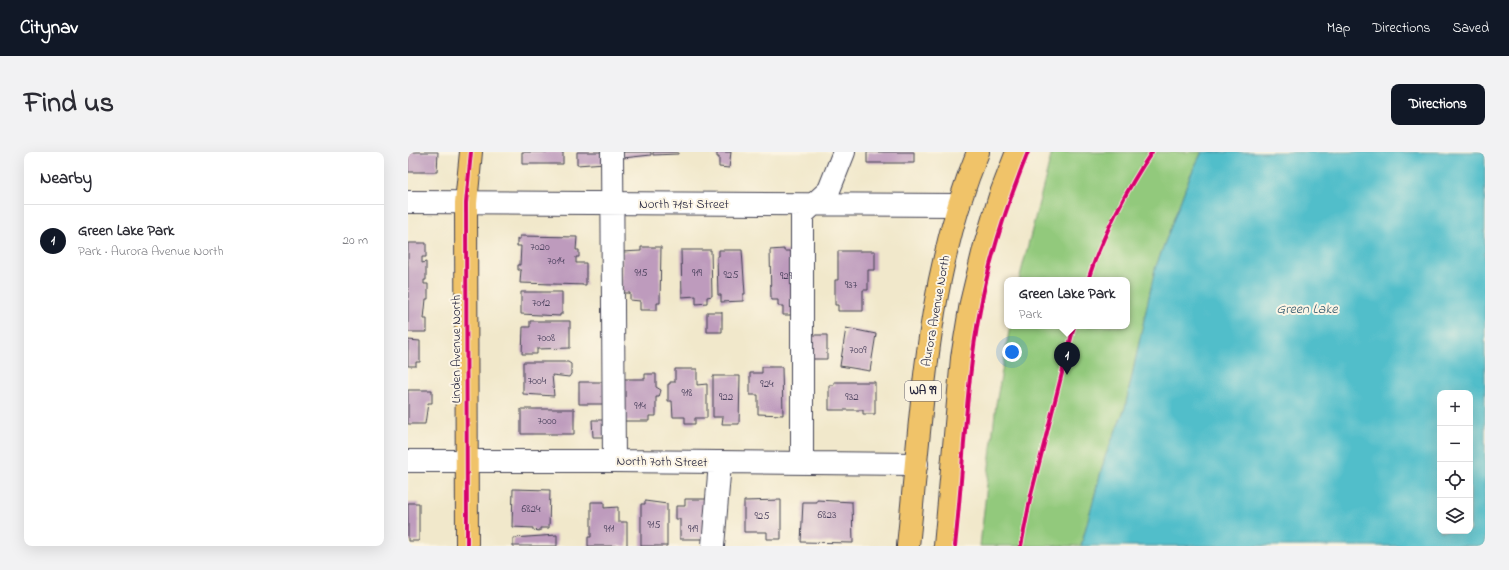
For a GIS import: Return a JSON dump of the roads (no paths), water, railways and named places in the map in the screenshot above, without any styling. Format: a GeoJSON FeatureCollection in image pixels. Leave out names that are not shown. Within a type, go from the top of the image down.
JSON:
{"type":"FeatureCollection","features":[{"type":"Feature","properties":{"kind":"main road","name":"Linden Avenue North"},"geometry":{"type":"LineString","coordinates":[[467,546],[466,203],[471,152]]}},
{"type":"Feature","properties":{"kind":"main road","name":"Aurora Avenue North"},"geometry":{"type":"LineString","coordinates":[[908,546],[930,330],[942,267],[959,205],[978,152]]}},
{"type":"Feature","properties":{"kind":"main road","name":"WA 99"},"geometry":{"type":"LineString","coordinates":[[945,546],[962,358],[971,303],[984,249],[1000,196],[1017,152]]}},
{"type":"Feature","properties":{"kind":"street"},"geometry":{"type":"LineString","coordinates":[[612,152],[614,461]]}},
{"type":"Feature","properties":{"kind":"street"},"geometry":{"type":"LineString","coordinates":[[802,463],[802,215],[829,190],[844,152]]}},
{"type":"Feature","properties":{"kind":"street","name":"North 71st Street"},"geometry":{"type":"LineString","coordinates":[[408,202],[959,205]]}},
{"type":"Feature","properties":{"kind":"street","name":"North 70th Street"},"geometry":{"type":"LineString","coordinates":[[408,461],[614,461],[917,464]]}},
{"type":"Feature","properties":{"kind":"street"},"geometry":{"type":"LineString","coordinates":[[713,546],[720,462]]}},
{"type":"Feature","properties":{"kind":"water","name":"Green Lake"},"geometry":{"type":"Polygon","coordinates":[[[1202,152],[1485,152],[1485,546],[1081,546],[1105,457],[1125,408],[1155,269],[1190,176],[1202,152]]]}},
{"type":"Feature","properties":{"kind":"place","name":"Green Lake Park"},"geometry":{"type":"Point","coordinates":[1067,375]}}]}
